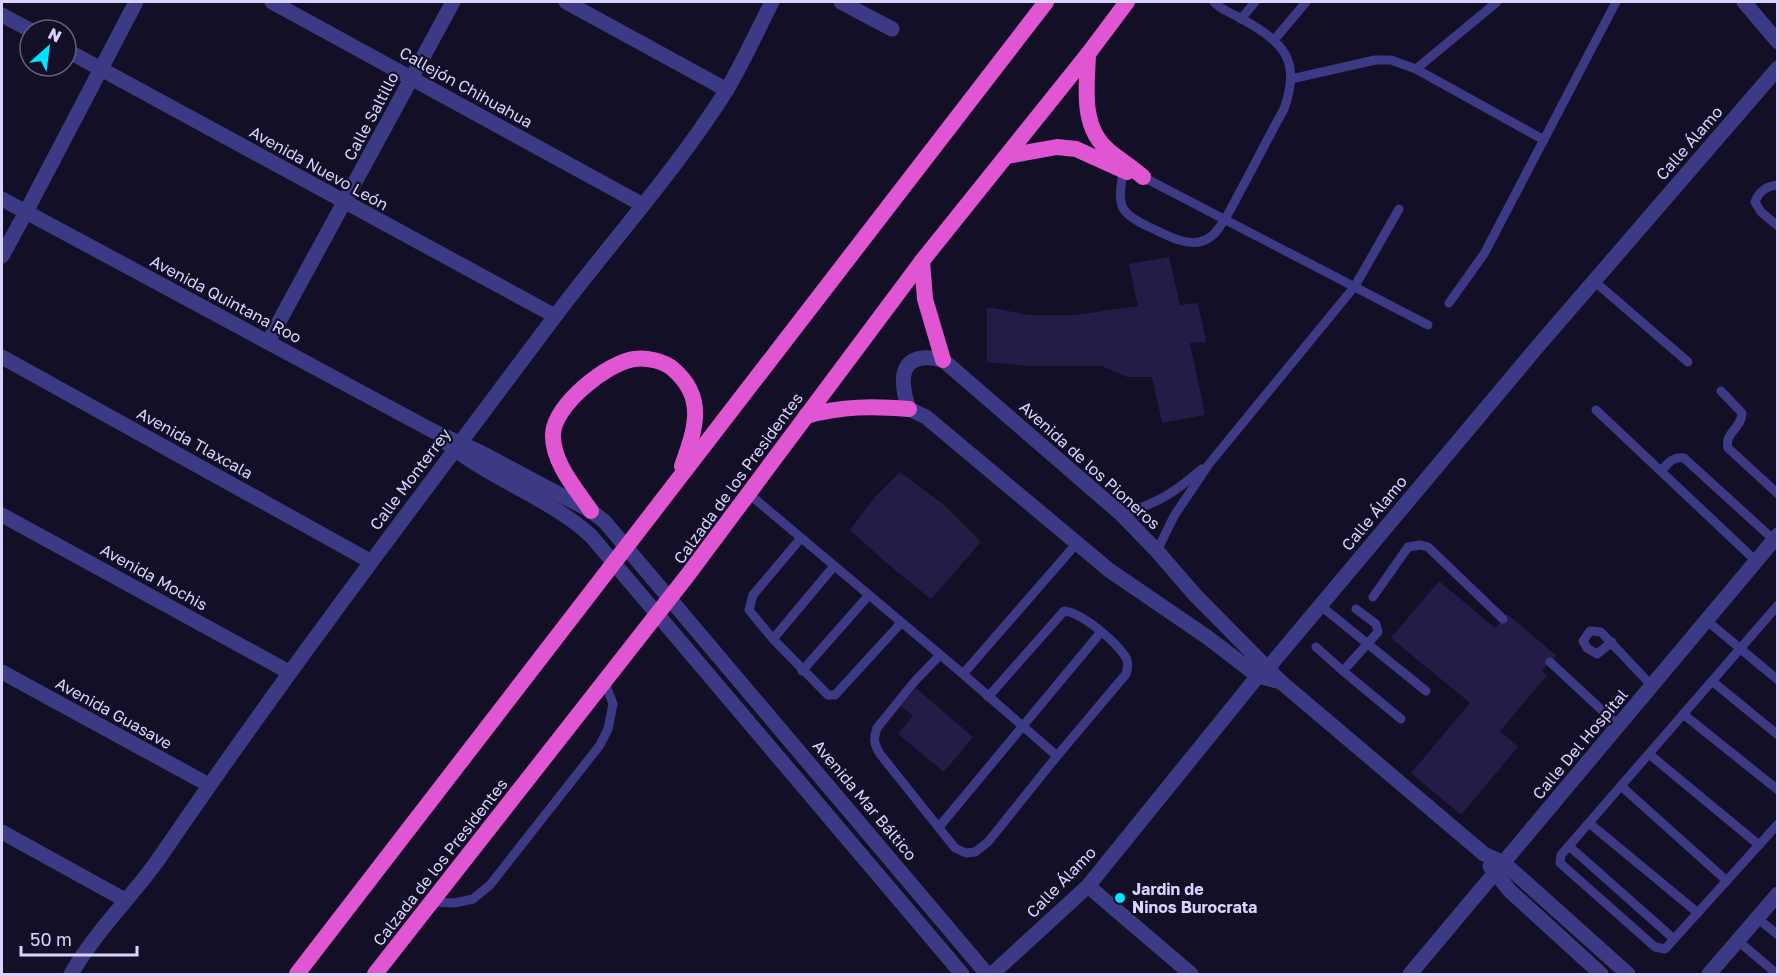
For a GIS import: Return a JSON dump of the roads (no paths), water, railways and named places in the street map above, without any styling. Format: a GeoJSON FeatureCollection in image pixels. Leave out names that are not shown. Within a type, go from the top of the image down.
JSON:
{"type":"FeatureCollection","features":[{"type":"Feature","properties":{"kind":"highway"},"geometry":{"type":"LineString","coordinates":[[297,975],[1046,2]]}},
{"type":"Feature","properties":{"kind":"highway","name":"Calzada de los Presidentes"},"geometry":{"type":"LineString","coordinates":[[375,975],[687,576],[922,261],[1008,156],[1127,2]]}},
{"type":"Feature","properties":{"kind":"highway"},"geometry":{"type":"LineString","coordinates":[[1088,54],[1086,106],[1097,137],[1109,151],[1129,164],[1143,177]]}},
{"type":"Feature","properties":{"kind":"highway"},"geometry":{"type":"LineString","coordinates":[[1008,156],[1057,147],[1076,149],[1123,171],[1143,177]]}},
{"type":"Feature","properties":{"kind":"highway"},"geometry":{"type":"LineString","coordinates":[[922,261],[925,299],[943,360]]}},
{"type":"Feature","properties":{"kind":"highway"},"geometry":{"type":"LineString","coordinates":[[598,516],[560,463],[553,433],[558,418],[574,397],[596,377],[621,363],[635,358],[651,359],[669,366],[684,379],[692,393],[696,414],[693,434],[678,478]]}},
{"type":"Feature","properties":{"kind":"highway"},"geometry":{"type":"LineString","coordinates":[[806,416],[836,408],[857,406],[909,409]]}},
{"type":"Feature","properties":{"kind":"street"},"geometry":{"type":"LineString","coordinates":[[2,256],[136,2]]}},
{"type":"Feature","properties":{"kind":"street","name":"Callejón Chihuahua"},"geometry":{"type":"LineString","coordinates":[[272,2],[643,205]]}},
{"type":"Feature","properties":{"kind":"street","name":"Calle Saltillo"},"geometry":{"type":"LineString","coordinates":[[268,342],[453,2]]}},
{"type":"Feature","properties":{"kind":"street"},"geometry":{"type":"LineString","coordinates":[[566,2],[727,90]]}},
{"type":"Feature","properties":{"kind":"street","name":"Calle Monterrey"},"geometry":{"type":"LineString","coordinates":[[71,975],[125,900],[145,878],[289,672],[370,561],[555,316],[688,146],[727,90],[772,2]]}},
{"type":"Feature","properties":{"kind":"street"},"geometry":{"type":"LineString","coordinates":[[841,2],[892,29]]}},
{"type":"Feature","properties":{"kind":"street"},"geometry":{"type":"LineString","coordinates":[[1744,2],[1778,42]]}},
{"type":"Feature","properties":{"kind":"street"},"geometry":{"type":"LineString","coordinates":[[2,15],[18,24]]}},
{"type":"Feature","properties":{"kind":"street","name":"Avenida Nuevo León"},"geometry":{"type":"LineString","coordinates":[[78,57],[555,316]]}},
{"type":"Feature","properties":{"kind":"street","name":"Calle Álamo"},"geometry":{"type":"LineString","coordinates":[[992,975],[1088,886],[1263,672],[1594,281],[1778,68]]}},
{"type":"Feature","properties":{"kind":"street","name":"Avenida Quintana Roo"},"geometry":{"type":"LineString","coordinates":[[2,199],[433,431],[566,517],[591,536],[962,975]]}},
{"type":"Feature","properties":{"kind":"street","name":"Avenida Tlaxcala"},"geometry":{"type":"LineString","coordinates":[[2,357],[370,561]]}},
{"type":"Feature","properties":{"kind":"street"},"geometry":{"type":"LineString","coordinates":[[943,360],[920,357],[904,370],[903,390],[909,409],[926,417],[1109,570],[1281,682],[1628,975]]}},
{"type":"Feature","properties":{"kind":"street","name":"Avenida de los Pioneros"},"geometry":{"type":"LineString","coordinates":[[943,360],[1121,514],[1157,551],[1263,672]]}},
{"type":"Feature","properties":{"kind":"street","name":"Avenida Quintana Roo"},"geometry":{"type":"LineString","coordinates":[[458,447],[598,516]]}},
{"type":"Feature","properties":{"kind":"street","name":"Avenida Mochis"},"geometry":{"type":"LineString","coordinates":[[2,515],[289,672]]}},
{"type":"Feature","properties":{"kind":"street","name":"Avenida Mar Báltico"},"geometry":{"type":"LineString","coordinates":[[598,516],[987,975]]}},
{"type":"Feature","properties":{"kind":"street","name":"Calle Del Hospital"},"geometry":{"type":"LineString","coordinates":[[1410,975],[1776,537]]}},
{"type":"Feature","properties":{"kind":"street"},"geometry":{"type":"LineString","coordinates":[[1177,615],[1190,608],[1195,595]]}},
{"type":"Feature","properties":{"kind":"street","name":"Avenida Guasave"},"geometry":{"type":"LineString","coordinates":[[2,672],[209,785]]}},
{"type":"Feature","properties":{"kind":"street"},"geometry":{"type":"LineString","coordinates":[[2,832],[125,900]]}},
{"type":"Feature","properties":{"kind":"street"},"geometry":{"type":"LineString","coordinates":[[1500,869],[1510,891],[1601,975]]}},
{"type":"Feature","properties":{"kind":"street"},"geometry":{"type":"LineString","coordinates":[[1088,886],[1191,975]]}},
{"type":"Feature","properties":{"kind":"street"},"geometry":{"type":"LineString","coordinates":[[1716,972],[1738,941],[1778,894]]}},
{"type":"Feature","properties":{"kind":"lane"},"geometry":{"type":"LineString","coordinates":[[1123,171],[1121,207],[1136,221],[1173,238],[1201,242],[1213,236],[1225,219],[1284,109],[1291,79],[1289,59],[1275,39],[1225,11],[1214,2]]}},
{"type":"Feature","properties":{"kind":"lane"},"geometry":{"type":"LineString","coordinates":[[1241,19],[1255,2]]}},
{"type":"Feature","properties":{"kind":"lane"},"geometry":{"type":"LineString","coordinates":[[1275,39],[1306,2]]}},
{"type":"Feature","properties":{"kind":"lane"},"geometry":{"type":"LineString","coordinates":[[1416,69],[1497,2]]}},
{"type":"Feature","properties":{"kind":"lane"},"geometry":{"type":"LineString","coordinates":[[1449,303],[1484,254],[1616,2]]}},
{"type":"Feature","properties":{"kind":"lane"},"geometry":{"type":"LineString","coordinates":[[1291,79],[1375,60],[1391,60],[1416,69],[1544,140]]}},
{"type":"Feature","properties":{"kind":"lane"},"geometry":{"type":"LineString","coordinates":[[1143,177],[1428,325]]}},
{"type":"Feature","properties":{"kind":"lane"},"geometry":{"type":"LineString","coordinates":[[1778,185],[1764,190],[1755,202],[1761,212],[1778,226]]}},
{"type":"Feature","properties":{"kind":"lane"},"geometry":{"type":"LineString","coordinates":[[1157,551],[1174,516],[1209,464],[1355,286],[1399,209]]}},
{"type":"Feature","properties":{"kind":"lane"},"geometry":{"type":"LineString","coordinates":[[1594,281],[1688,362]]}},
{"type":"Feature","properties":{"kind":"lane"},"geometry":{"type":"LineString","coordinates":[[1721,392],[1743,414],[1742,422],[1728,437],[1726,444],[1728,448],[1778,494]]}},
{"type":"Feature","properties":{"kind":"lane"},"geometry":{"type":"LineString","coordinates":[[1596,410],[1755,560]]}},
{"type":"Feature","properties":{"kind":"lane"},"geometry":{"type":"LineString","coordinates":[[1661,471],[1670,461],[1678,457],[1684,458],[1776,537]]}},
{"type":"Feature","properties":{"kind":"lane"},"geometry":{"type":"LineString","coordinates":[[1121,514],[1154,503],[1172,494],[1209,464]]}},
{"type":"Feature","properties":{"kind":"lane"},"geometry":{"type":"LineString","coordinates":[[749,494],[1058,756]]}},
{"type":"Feature","properties":{"kind":"lane"},"geometry":{"type":"LineString","coordinates":[[801,538],[753,595],[749,605],[751,614],[772,639],[828,695],[833,696],[901,622]]}},
{"type":"Feature","properties":{"kind":"lane"},"geometry":{"type":"LineString","coordinates":[[963,674],[1077,543]]}},
{"type":"Feature","properties":{"kind":"lane"},"geometry":{"type":"LineString","coordinates":[[1373,597],[1408,548],[1420,545],[1428,547],[1503,619]]}},
{"type":"Feature","properties":{"kind":"lane"},"geometry":{"type":"LineString","coordinates":[[772,639],[834,566]]}},
{"type":"Feature","properties":{"kind":"lane"},"geometry":{"type":"LineString","coordinates":[[802,671],[869,595]]}},
{"type":"Feature","properties":{"kind":"lane"},"geometry":{"type":"LineString","coordinates":[[1778,605],[1774,616],[1740,648],[1559,860],[1563,867],[1655,946],[1665,949],[1778,824]]}},
{"type":"Feature","properties":{"kind":"lane"},"geometry":{"type":"LineString","coordinates":[[1321,606],[1426,692]]}},
{"type":"Feature","properties":{"kind":"lane"},"geometry":{"type":"LineString","coordinates":[[1343,670],[1375,637],[1378,628],[1356,609]]}},
{"type":"Feature","properties":{"kind":"lane"},"geometry":{"type":"LineString","coordinates":[[940,655],[915,681],[878,728],[874,744],[939,827],[961,852],[966,854],[975,852],[988,842],[1126,674],[1128,668],[1125,656],[1101,632],[1083,619],[1064,611],[988,697]]}},
{"type":"Feature","properties":{"kind":"lane"},"geometry":{"type":"LineString","coordinates":[[1706,620],[1778,680]]}},
{"type":"Feature","properties":{"kind":"lane"},"geometry":{"type":"LineString","coordinates":[[939,827],[1101,632]]}},
{"type":"Feature","properties":{"kind":"lane"},"geometry":{"type":"LineString","coordinates":[[1611,642],[1652,686]]}},
{"type":"Feature","properties":{"kind":"lane"},"geometry":{"type":"LineString","coordinates":[[1316,646],[1401,719]]}},
{"type":"Feature","properties":{"kind":"lane"},"geometry":{"type":"LineString","coordinates":[[1550,662],[1619,726]]}},
{"type":"Feature","properties":{"kind":"lane"},"geometry":{"type":"LineString","coordinates":[[431,902],[454,903],[473,899],[490,885],[512,859],[600,745],[608,729],[613,704],[604,681]]}},
{"type":"Feature","properties":{"kind":"lane"},"geometry":{"type":"LineString","coordinates":[[1712,681],[1778,735]]}},
{"type":"Feature","properties":{"kind":"lane"},"geometry":{"type":"LineString","coordinates":[[1683,714],[1778,790]]}},
{"type":"Feature","properties":{"kind":"lane"},"geometry":{"type":"LineString","coordinates":[[1649,754],[1759,844]]}},
{"type":"Feature","properties":{"kind":"lane"},"geometry":{"type":"LineString","coordinates":[[1621,786],[1727,881]]}},
{"type":"Feature","properties":{"kind":"lane"},"geometry":{"type":"LineString","coordinates":[[1589,823],[1698,913]]}},
{"type":"Feature","properties":{"kind":"lane"},"geometry":{"type":"LineString","coordinates":[[1569,846],[1674,939]]}},
{"type":"Feature","properties":{"kind":"lane"},"geometry":{"type":"LineString","coordinates":[[1757,918],[1778,935]]}},
{"type":"Feature","properties":{"kind":"lane"},"geometry":{"type":"LineString","coordinates":[[1738,941],[1777,975]]}},
{"type":"Feature","properties":{"kind":"place","name":"Jardin de Ninos Burocrata"},"geometry":{"type":"Point","coordinates":[1120,898]}}]}
